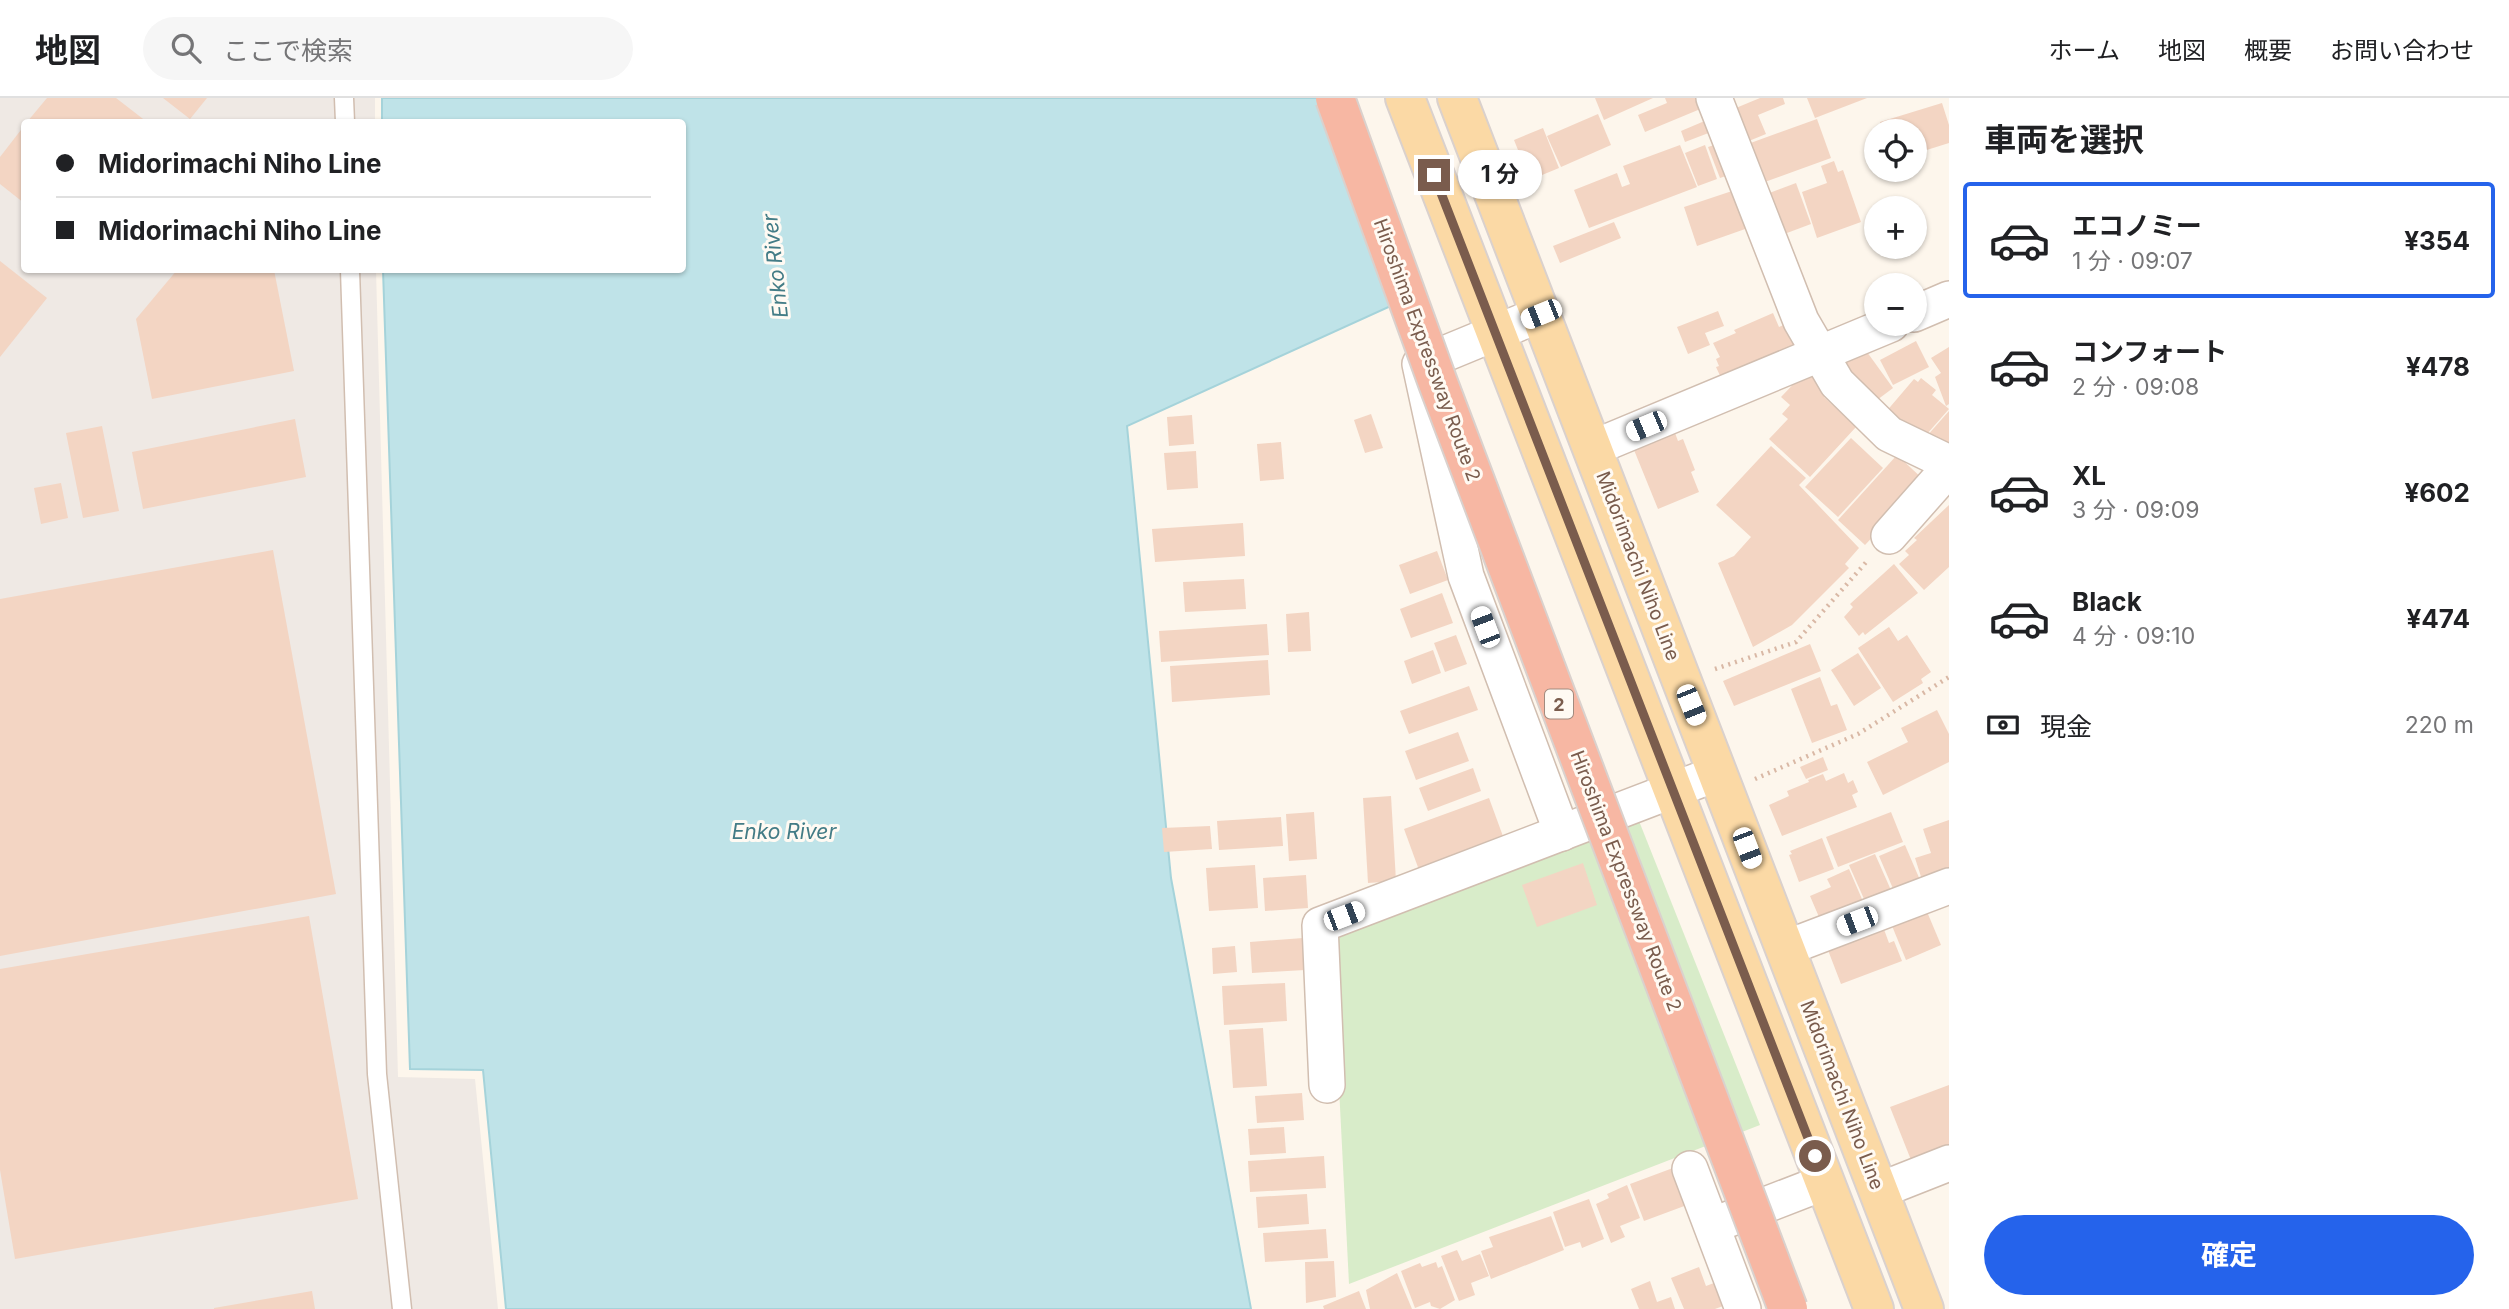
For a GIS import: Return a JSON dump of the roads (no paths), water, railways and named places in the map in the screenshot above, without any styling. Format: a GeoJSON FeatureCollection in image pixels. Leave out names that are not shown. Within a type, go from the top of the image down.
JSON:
{"type":"FeatureCollection","features":[{"type":"Feature","properties":{"kind":"highway","name":"Hiroshima Expressway Route 2"},"geometry":{"type":"LineString","coordinates":[[1335,98],[1443,396],[1788,1309]]}},
{"type":"Feature","properties":{"kind":"main road"},"geometry":{"type":"LineString","coordinates":[[1405,98],[1874,1309]]}},
{"type":"Feature","properties":{"kind":"main road","name":"Midorimachi Niho Line"},"geometry":{"type":"LineString","coordinates":[[1457,98],[1682,682],[1734,778],[1786,948],[1924,1309]]}},
{"type":"Feature","properties":{"kind":"street"},"geometry":{"type":"LineString","coordinates":[[1714,98],[1801,321],[1837,383],[1889,434],[1949,466],[1889,536]]}},
{"type":"Feature","properties":{"kind":"street"},"geometry":{"type":"LineString","coordinates":[[1927,308],[1949,299]]}},
{"type":"Feature","properties":{"kind":"street"},"geometry":{"type":"LineString","coordinates":[[1541,314],[1420,364],[1466,576],[1562,833]]}},
{"type":"Feature","properties":{"kind":"street"},"geometry":{"type":"LineString","coordinates":[[1594,448],[1864,335]]}},
{"type":"Feature","properties":{"kind":"street"},"geometry":{"type":"LineString","coordinates":[[1327,1085],[1320,925],[1673,791],[1734,778]]}},
{"type":"Feature","properties":{"kind":"street"},"geometry":{"type":"LineString","coordinates":[[1786,948],[1949,886]]}},
{"type":"Feature","properties":{"kind":"street"},"geometry":{"type":"LineString","coordinates":[[1878,1191],[1949,1163]]}},
{"type":"Feature","properties":{"kind":"street"},"geometry":{"type":"LineString","coordinates":[[1690,1169],[1743,1309]]}},
{"type":"Feature","properties":{"kind":"street"},"geometry":{"type":"LineString","coordinates":[[1712,1226],[1825,1182]]}},
{"type":"Feature","properties":{"kind":"lane"},"geometry":{"type":"LineString","coordinates":[[344,98],[345,119]]}},
{"type":"Feature","properties":{"kind":"lane"},"geometry":{"type":"LineString","coordinates":[[350,273],[377,1074],[402,1309]]}},
{"type":"Feature","properties":{"kind":"water","name":"Enko River"},"geometry":{"type":"Polygon","coordinates":[[[382,98],[1324,98],[1404,300],[1127,426],[1171,878],[1251,1309],[506,1309],[483,1070],[410,1069],[383,273],[686,273],[686,119],[382,119],[382,98]]]}}]}
